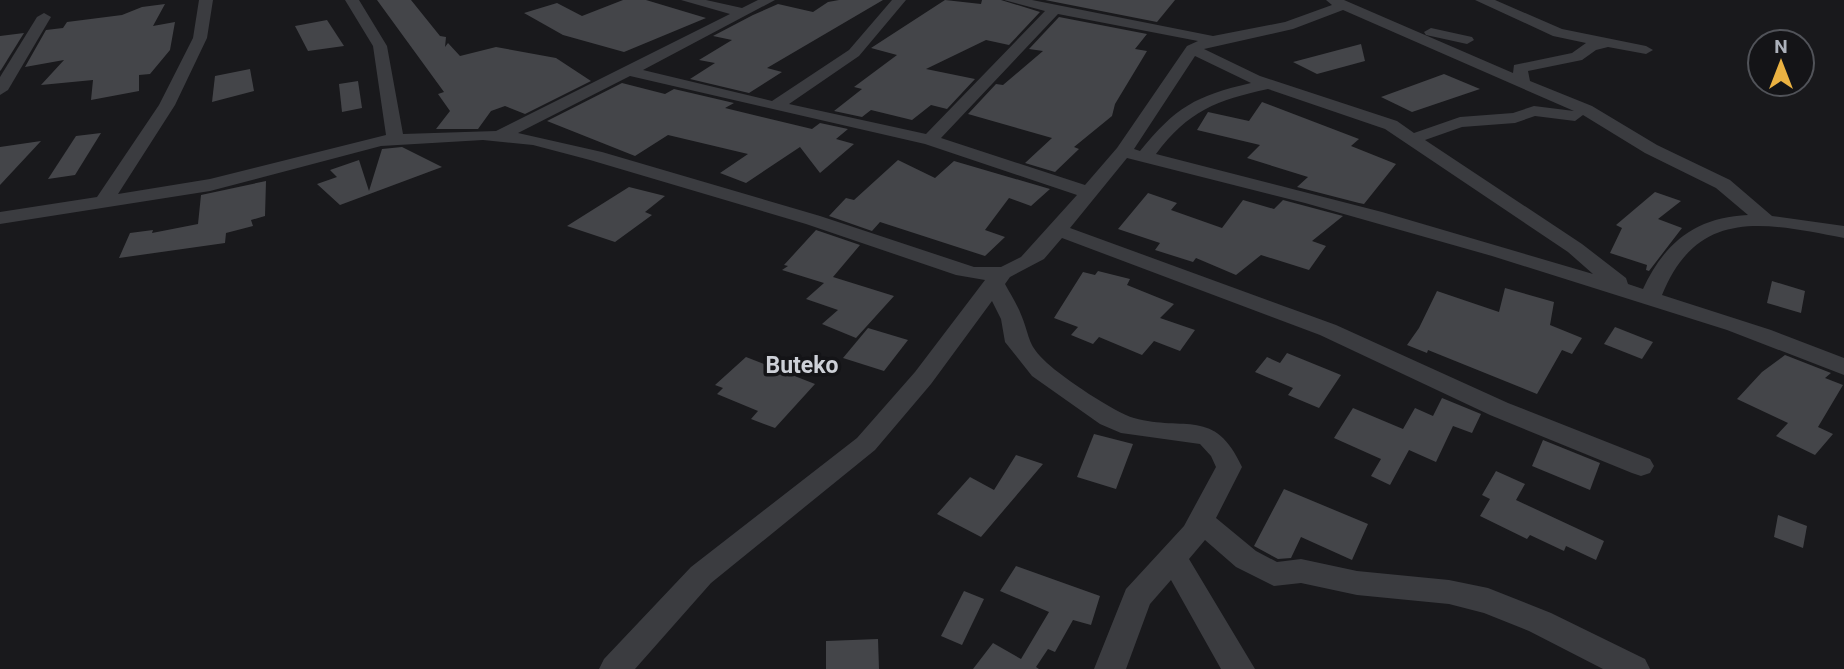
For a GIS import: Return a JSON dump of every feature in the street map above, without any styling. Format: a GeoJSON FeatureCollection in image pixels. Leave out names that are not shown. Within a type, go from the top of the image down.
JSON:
{"type":"FeatureCollection","features":[{"type":"Feature","properties":{"kind":"street"},"geometry":{"type":"LineString","coordinates":[[102,204],[167,105],[200,38],[206,0]]}},
{"type":"Feature","properties":{"kind":"street"},"geometry":{"type":"LineString","coordinates":[[352,0],[380,46],[395,139]]}},
{"type":"Feature","properties":{"kind":"street"},"geometry":{"type":"LineString","coordinates":[[688,0],[742,12]]}},
{"type":"Feature","properties":{"kind":"street"},"geometry":{"type":"LineString","coordinates":[[500,136],[768,0]]}},
{"type":"Feature","properties":{"kind":"street"},"geometry":{"type":"LineString","coordinates":[[775,106],[836,68],[854,53],[899,0]]}},
{"type":"Feature","properties":{"kind":"street"},"geometry":{"type":"LineString","coordinates":[[1011,0],[1213,40]]}},
{"type":"Feature","properties":{"kind":"street"},"geometry":{"type":"LineString","coordinates":[[1482,0],[1522,15],[1558,33],[1646,50]]}},
{"type":"Feature","properties":{"kind":"street"},"geometry":{"type":"LineString","coordinates":[[615,669],[701,575],[866,444],[923,378],[997,279],[1022,267],[1037,255],[1123,152],[1192,48],[1213,40],[1289,26],[1339,2],[1608,122],[1651,149],[1723,184],[1766,221]]}},
{"type":"Feature","properties":{"kind":"street"},"geometry":{"type":"LineString","coordinates":[[930,139],[1055,9]]}},
{"type":"Feature","properties":{"kind":"street"},"geometry":{"type":"LineString","coordinates":[[1364,14],[1467,40]]}},
{"type":"Feature","properties":{"kind":"street"},"geometry":{"type":"LineString","coordinates":[[0,89],[44,17]]}},
{"type":"Feature","properties":{"kind":"street"},"geometry":{"type":"LineString","coordinates":[[1536,110],[1519,68],[1577,57],[1591,46],[1607,43]]}},
{"type":"Feature","properties":{"kind":"street"},"geometry":{"type":"LineString","coordinates":[[1192,48],[1223,66],[1269,84],[1366,115],[1412,139],[1575,248],[1629,291]]}},
{"type":"Feature","properties":{"kind":"street"},"geometry":{"type":"LineString","coordinates":[[629,71],[930,139],[1088,192]]}},
{"type":"Feature","properties":{"kind":"street"},"geometry":{"type":"LineString","coordinates":[[1144,157],[1171,124],[1194,107],[1220,95],[1269,84]]}},
{"type":"Feature","properties":{"kind":"street"},"geometry":{"type":"LineString","coordinates":[[1412,139],[1460,122],[1515,118],[1536,110],[1608,122]]}},
{"type":"Feature","properties":{"kind":"street"},"geometry":{"type":"LineString","coordinates":[[0,218],[102,204],[223,182],[346,148],[395,139],[500,136],[533,139],[596,156],[825,224],[963,271],[997,279]]}},
{"type":"Feature","properties":{"kind":"street"},"geometry":{"type":"LineString","coordinates":[[1123,152],[1473,244],[1629,291],[1844,368]]}},
{"type":"Feature","properties":{"kind":"street"},"geometry":{"type":"LineString","coordinates":[[1650,299],[1671,256],[1688,238],[1734,223],[1766,221],[1844,232]]}},
{"type":"Feature","properties":{"kind":"street"},"geometry":{"type":"LineString","coordinates":[[1056,229],[1328,330],[1499,408],[1641,467]]}},
{"type":"Feature","properties":{"kind":"street"},"geometry":{"type":"LineString","coordinates":[[997,279],[1012,319],[1016,342],[1040,370],[1109,418],[1130,427],[1194,432],[1216,442],[1229,467],[1185,547],[1173,556],[1137,598],[1110,669]]}},
{"type":"Feature","properties":{"kind":"street"},"geometry":{"type":"LineString","coordinates":[[1201,521],[1246,559],[1274,573],[1301,571],[1357,583],[1448,592],[1488,601],[1540,622],[1634,669]]}},
{"type":"Feature","properties":{"kind":"street"},"geometry":{"type":"LineString","coordinates":[[1173,556],[1216,635],[1239,669]]}},
{"type":"Feature","properties":{"kind":"building"},"geometry":{"type":"Polygon","coordinates":[[[377,0],[411,0],[440,36],[446,37],[445,47],[448,43],[460,56],[496,47],[556,58],[591,81],[525,114],[505,106],[491,111],[478,129],[436,129],[450,111],[438,94],[444,92],[377,0]]]}},
{"type":"Feature","properties":{"kind":"building"},"geometry":{"type":"Polygon","coordinates":[[[623,0],[646,0],[706,18],[624,52],[563,35],[524,13],[557,3],[582,16],[623,0]]]}},
{"type":"Feature","properties":{"kind":"building"},"geometry":{"type":"Polygon","coordinates":[[[883,0],[767,68],[782,72],[749,93],[690,79],[715,63],[699,60],[732,40],[713,36],[778,4],[813,12],[828,2],[883,0]]]}},
{"type":"Feature","properties":{"kind":"building"},"geometry":{"type":"Polygon","coordinates":[[[945,0],[981,4],[982,0],[1001,0],[1040,12],[1009,45],[986,40],[926,69],[975,79],[947,109],[931,105],[912,120],[871,110],[862,117],[834,111],[862,89],[854,87],[897,55],[871,48],[945,0]]]}},
{"type":"Feature","properties":{"kind":"building"},"geometry":{"type":"Polygon","coordinates":[[[1045,0],[1175,0],[1157,22],[1045,0]]]}},
{"type":"Feature","properties":{"kind":"building"},"geometry":{"type":"Polygon","coordinates":[[[165,4],[153,26],[175,22],[170,50],[150,74],[139,75],[139,91],[91,100],[93,80],[41,85],[64,60],[25,67],[46,30],[63,28],[67,22],[122,15],[142,7],[165,4]]]}},
{"type":"Feature","properties":{"kind":"building"},"geometry":{"type":"Polygon","coordinates":[[[1059,17],[1147,34],[1135,49],[1147,51],[1115,104],[1112,116],[1074,147],[1079,149],[1055,172],[1025,163],[1052,138],[968,114],[996,84],[1003,85],[1043,51],[1029,49],[1059,17]]]}},
{"type":"Feature","properties":{"kind":"building"},"geometry":{"type":"Polygon","coordinates":[[[327,20],[344,46],[308,51],[295,26],[327,20]]]}},
{"type":"Feature","properties":{"kind":"building"},"geometry":{"type":"Polygon","coordinates":[[[24,33],[1,70],[0,71],[0,36],[24,33]]]}},
{"type":"Feature","properties":{"kind":"building"},"geometry":{"type":"Polygon","coordinates":[[[1361,44],[1365,61],[1317,74],[1293,62],[1361,44]]]}},
{"type":"Feature","properties":{"kind":"building"},"geometry":{"type":"Polygon","coordinates":[[[250,69],[254,91],[212,102],[215,76],[250,69]]]}},
{"type":"Feature","properties":{"kind":"building"},"geometry":{"type":"Polygon","coordinates":[[[1444,74],[1480,89],[1412,112],[1381,97],[1444,74]]]}},
{"type":"Feature","properties":{"kind":"building"},"geometry":{"type":"Polygon","coordinates":[[[358,81],[362,108],[342,112],[339,84],[358,81]]]}},
{"type":"Feature","properties":{"kind":"building"},"geometry":{"type":"Polygon","coordinates":[[[622,83],[665,94],[674,89],[734,103],[725,108],[812,129],[820,123],[848,129],[836,139],[854,144],[820,173],[800,147],[746,183],[720,173],[748,154],[668,135],[635,156],[547,121],[622,83]]]}},
{"type":"Feature","properties":{"kind":"building"},"geometry":{"type":"Polygon","coordinates":[[[1262,102],[1359,139],[1351,146],[1396,164],[1364,204],[1297,187],[1308,177],[1247,158],[1260,145],[1197,130],[1208,112],[1249,121],[1262,102]]]}},
{"type":"Feature","properties":{"kind":"building"},"geometry":{"type":"Polygon","coordinates":[[[101,133],[75,175],[48,179],[76,136],[101,133]]]}},
{"type":"Feature","properties":{"kind":"building"},"geometry":{"type":"Polygon","coordinates":[[[41,141],[0,185],[0,147],[41,141]]]}},
{"type":"Feature","properties":{"kind":"building"},"geometry":{"type":"Polygon","coordinates":[[[402,147],[442,167],[340,205],[317,184],[337,177],[330,170],[359,160],[369,191],[382,149],[402,147]]]}},
{"type":"Feature","properties":{"kind":"building"},"geometry":{"type":"Polygon","coordinates":[[[898,160],[935,178],[954,161],[1050,189],[1031,206],[1009,198],[985,230],[1005,237],[985,256],[880,222],[872,231],[829,216],[846,198],[854,200],[898,160]]]}},
{"type":"Feature","properties":{"kind":"building"},"geometry":{"type":"Polygon","coordinates":[[[266,181],[265,216],[251,220],[253,226],[226,233],[225,243],[119,258],[130,233],[153,230],[152,233],[198,224],[201,195],[266,181]]]}},
{"type":"Feature","properties":{"kind":"building"},"geometry":{"type":"Polygon","coordinates":[[[629,187],[665,196],[645,212],[652,215],[615,242],[567,226],[629,187]]]}},
{"type":"Feature","properties":{"kind":"building"},"geometry":{"type":"Polygon","coordinates":[[[1655,192],[1681,201],[1658,219],[1682,228],[1649,271],[1646,270],[1647,265],[1610,253],[1622,228],[1616,225],[1655,192]]]}},
{"type":"Feature","properties":{"kind":"building"},"geometry":{"type":"Polygon","coordinates":[[[1148,193],[1177,203],[1171,210],[1222,228],[1243,200],[1274,209],[1283,200],[1343,216],[1312,241],[1326,246],[1309,270],[1261,255],[1236,275],[1196,258],[1193,262],[1155,250],[1160,243],[1118,229],[1148,193]]]}},
{"type":"Feature","properties":{"kind":"building"},"geometry":{"type":"Polygon","coordinates":[[[816,230],[860,245],[833,277],[894,296],[856,338],[822,324],[838,310],[806,299],[824,283],[782,270],[816,230]]]}},
{"type":"Feature","properties":{"kind":"building"},"geometry":{"type":"Polygon","coordinates":[[[1098,271],[1130,279],[1127,285],[1174,304],[1160,318],[1195,330],[1180,351],[1154,341],[1142,355],[1099,337],[1093,344],[1071,335],[1078,327],[1054,318],[1083,272],[1095,275],[1098,271]]]}},
{"type":"Feature","properties":{"kind":"building"},"geometry":{"type":"Polygon","coordinates":[[[1772,281],[1805,291],[1801,313],[1767,303],[1772,281]]]}},
{"type":"Feature","properties":{"kind":"building"},"geometry":{"type":"Polygon","coordinates":[[[1505,288],[1554,302],[1550,325],[1582,338],[1572,354],[1562,350],[1537,394],[1428,350],[1427,353],[1407,345],[1419,328],[1437,291],[1499,312],[1505,288]]]}},
{"type":"Feature","properties":{"kind":"building"},"geometry":{"type":"Polygon","coordinates":[[[1615,327],[1653,342],[1642,359],[1604,344],[1615,327]]]}},
{"type":"Feature","properties":{"kind":"building"},"geometry":{"type":"Polygon","coordinates":[[[868,328],[908,340],[884,371],[843,358],[868,328]]]}},
{"type":"Feature","properties":{"kind":"building"},"geometry":{"type":"Polygon","coordinates":[[[1287,353],[1341,375],[1319,408],[1288,395],[1293,388],[1255,372],[1267,357],[1280,363],[1287,353]]]}},
{"type":"Feature","properties":{"kind":"building"},"geometry":{"type":"Polygon","coordinates":[[[1785,355],[1831,373],[1825,378],[1843,385],[1818,427],[1833,434],[1815,455],[1776,436],[1788,423],[1737,399],[1762,372],[1785,355]]]}},
{"type":"Feature","properties":{"kind":"building"},"geometry":{"type":"Polygon","coordinates":[[[746,357],[815,384],[775,428],[751,419],[758,411],[717,394],[723,388],[715,385],[746,357]]]}},
{"type":"Feature","properties":{"kind":"building"},"geometry":{"type":"Polygon","coordinates":[[[1442,398],[1481,414],[1472,433],[1453,426],[1436,462],[1409,450],[1390,485],[1371,476],[1381,459],[1334,438],[1353,408],[1403,429],[1415,408],[1433,416],[1442,398]]]}},
{"type":"Feature","properties":{"kind":"building"},"geometry":{"type":"Polygon","coordinates":[[[1094,434],[1133,444],[1116,489],[1077,477],[1094,434]]]}},
{"type":"Feature","properties":{"kind":"building"},"geometry":{"type":"Polygon","coordinates":[[[1543,440],[1600,463],[1590,490],[1532,466],[1543,440]]]}},
{"type":"Feature","properties":{"kind":"building"},"geometry":{"type":"Polygon","coordinates":[[[1016,455],[1043,464],[981,537],[937,514],[970,477],[994,490],[1016,455]]]}},
{"type":"Feature","properties":{"kind":"building"},"geometry":{"type":"Polygon","coordinates":[[[1496,471],[1525,484],[1516,500],[1604,541],[1596,560],[1566,546],[1564,551],[1530,535],[1527,539],[1480,516],[1490,499],[1482,495],[1496,471]]]}},
{"type":"Feature","properties":{"kind":"building"},"geometry":{"type":"Polygon","coordinates":[[[1284,489],[1368,524],[1352,560],[1301,537],[1291,558],[1278,559],[1254,546],[1284,489]]]}},
{"type":"Feature","properties":{"kind":"building"},"geometry":{"type":"Polygon","coordinates":[[[1778,515],[1807,526],[1803,548],[1774,537],[1778,515]]]}},
{"type":"Feature","properties":{"kind":"building"},"geometry":{"type":"Polygon","coordinates":[[[1016,566],[1100,596],[1091,625],[1073,620],[1055,652],[1048,649],[1036,667],[1039,669],[973,669],[993,643],[1021,659],[1049,612],[1000,591],[1016,566]]]}},
{"type":"Feature","properties":{"kind":"building"},"geometry":{"type":"Polygon","coordinates":[[[964,591],[984,599],[962,645],[941,636],[964,591]]]}},
{"type":"Feature","properties":{"kind":"building"},"geometry":{"type":"Polygon","coordinates":[[[878,639],[879,669],[826,669],[826,641],[878,639]]]}},
{"type":"Feature","properties":{"kind":"district","name":"Buteko"},"geometry":{"type":"Point","coordinates":[802,365]}}]}
